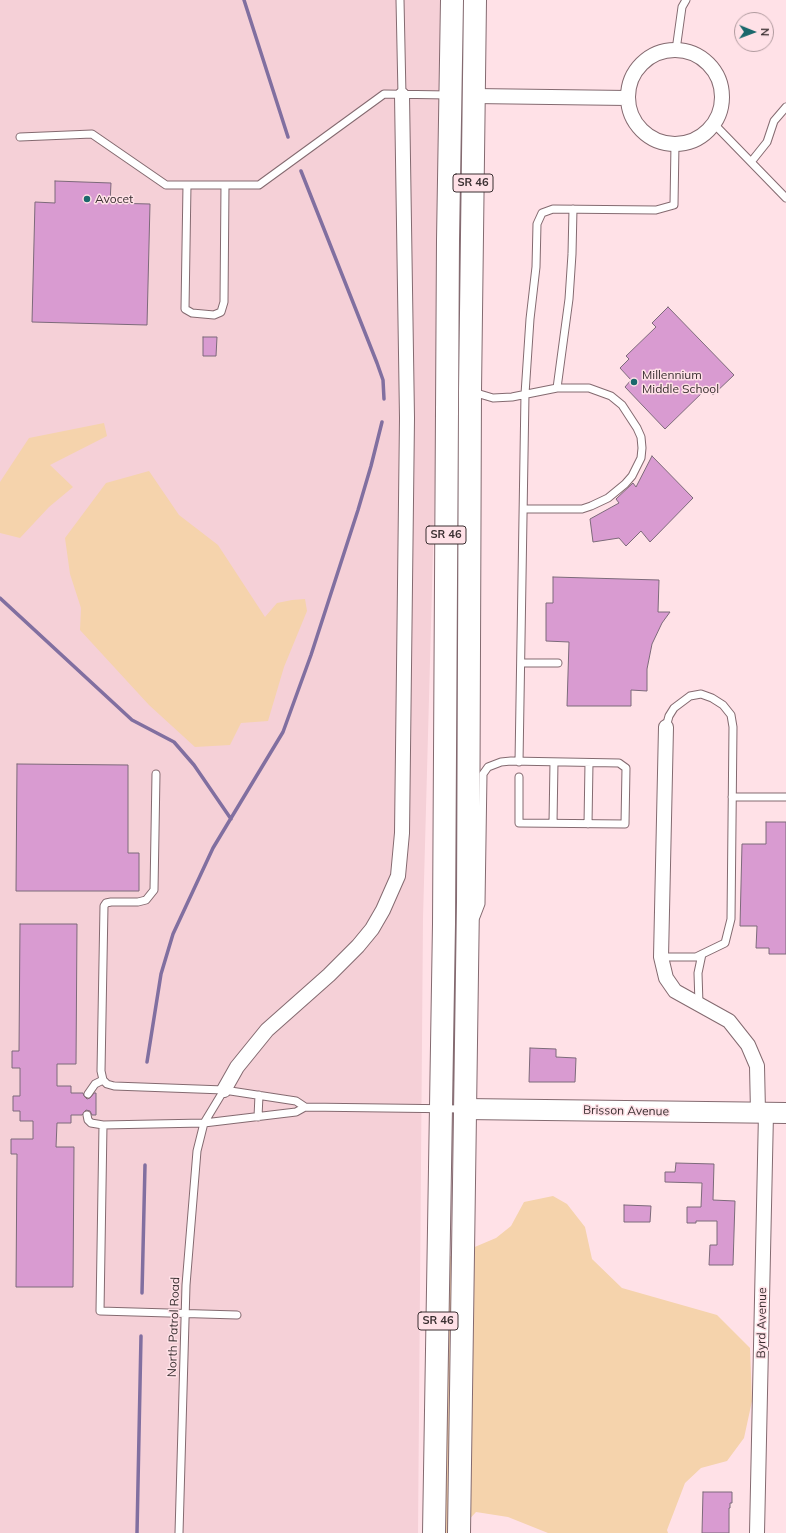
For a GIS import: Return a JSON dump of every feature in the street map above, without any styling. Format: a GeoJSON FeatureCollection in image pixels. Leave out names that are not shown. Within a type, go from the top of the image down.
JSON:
{"type":"FeatureCollection","features":[{"type":"Feature","properties":{"kind":"main road","name":"SR 46"},"geometry":{"type":"LineString","coordinates":[[452,0],[462,95],[470,391],[468,934],[458,1533]]}},
{"type":"Feature","properties":{"kind":"main road","name":"SR 46"},"geometry":{"type":"LineString","coordinates":[[434,1533],[444,917],[448,240],[462,95],[476,0]]}},
{"type":"Feature","properties":{"kind":"street"},"geometry":{"type":"LineString","coordinates":[[676,50],[694,54],[709,64],[714,71],[721,88],[722,98],[720,111],[714,124],[708,131],[697,139],[684,144],[656,141],[641,130],[631,115],[628,98],[632,78],[642,63],[657,53],[676,50]]}},
{"type":"Feature","properties":{"kind":"street"},"geometry":{"type":"LineString","coordinates":[[224,1090],[237,1067],[267,1030],[329,975],[358,946],[372,929],[383,910],[398,876],[402,826],[407,418],[402,95]]}},
{"type":"Feature","properties":{"kind":"street"},"geometry":{"type":"LineString","coordinates":[[462,95],[628,98]]}},
{"type":"Feature","properties":{"kind":"street","name":"Byrd Avenue"},"geometry":{"type":"LineString","coordinates":[[666,727],[661,957],[666,978],[675,991],[728,1021],[748,1045],[757,1066],[762,1112],[757,1533]]}},
{"type":"Feature","properties":{"kind":"street","name":"Brisson Avenue"},"geometry":{"type":"LineString","coordinates":[[465,1109],[786,1113]]}},
{"type":"Feature","properties":{"kind":"lane"},"geometry":{"type":"LineString","coordinates":[[400,0],[402,95]]}},
{"type":"Feature","properties":{"kind":"lane"},"geometry":{"type":"LineString","coordinates":[[676,50],[682,7],[686,0]]}},
{"type":"Feature","properties":{"kind":"lane"},"geometry":{"type":"LineString","coordinates":[[20,137],[92,134],[166,186],[258,185],[384,94],[462,95]]}},
{"type":"Feature","properties":{"kind":"lane"},"geometry":{"type":"LineString","coordinates":[[751,162],[767,142],[774,121],[786,107]]}},
{"type":"Feature","properties":{"kind":"lane"},"geometry":{"type":"LineString","coordinates":[[714,124],[786,198]]}},
{"type":"Feature","properties":{"kind":"lane"},"geometry":{"type":"LineString","coordinates":[[519,762],[522,663],[525,394],[536,267],[537,224],[542,213],[553,209],[656,210],[674,205],[674,144]]}},
{"type":"Feature","properties":{"kind":"lane"},"geometry":{"type":"LineString","coordinates":[[187,186],[186,309],[192,314],[214,315],[221,312],[224,302],[225,186]]}},
{"type":"Feature","properties":{"kind":"lane"},"geometry":{"type":"LineString","coordinates":[[557,388],[569,299],[573,209]]}},
{"type":"Feature","properties":{"kind":"lane"},"geometry":{"type":"LineString","coordinates":[[470,391],[493,398],[557,388],[589,388],[611,396],[622,405],[637,428],[641,437],[641,458],[632,476],[608,498],[599,503],[582,508],[524,509]]}},
{"type":"Feature","properties":{"kind":"lane"},"geometry":{"type":"LineString","coordinates":[[522,663],[558,664]]}},
{"type":"Feature","properties":{"kind":"lane"},"geometry":{"type":"LineString","coordinates":[[661,957],[696,957],[724,943],[731,919],[733,726],[731,715],[723,705],[712,698],[701,694],[690,696],[674,708],[669,716],[666,727]]}},
{"type":"Feature","properties":{"kind":"lane"},"geometry":{"type":"LineString","coordinates":[[468,934],[481,904],[483,774],[486,769],[501,762],[619,763],[626,768],[625,824],[519,823],[519,777]]}},
{"type":"Feature","properties":{"kind":"lane"},"geometry":{"type":"LineString","coordinates":[[553,823],[554,762]]}},
{"type":"Feature","properties":{"kind":"lane"},"geometry":{"type":"LineString","coordinates":[[588,824],[589,762]]}},
{"type":"Feature","properties":{"kind":"lane"},"geometry":{"type":"LineString","coordinates":[[156,774],[154,890],[146,900],[138,902],[111,902],[106,903],[104,906],[101,1071],[103,1080],[107,1084],[114,1086],[224,1090],[296,1101],[305,1107]]}},
{"type":"Feature","properties":{"kind":"lane"},"geometry":{"type":"LineString","coordinates":[[732,797],[786,797]]}},
{"type":"Feature","properties":{"kind":"lane"},"geometry":{"type":"LineString","coordinates":[[699,1004],[698,973],[702,954]]}},
{"type":"Feature","properties":{"kind":"lane"},"geometry":{"type":"LineString","coordinates":[[88,1094],[95,1084],[103,1080]]}},
{"type":"Feature","properties":{"kind":"lane","name":"North Patrol Road"},"geometry":{"type":"LineString","coordinates":[[179,1533],[185,1313],[197,1151],[204,1123],[224,1090]]}},
{"type":"Feature","properties":{"kind":"lane"},"geometry":{"type":"LineString","coordinates":[[258,1117],[259,1095]]}},
{"type":"Feature","properties":{"kind":"lane"},"geometry":{"type":"LineString","coordinates":[[87,1115],[91,1123],[103,1125],[204,1123],[296,1112],[305,1107],[465,1109]]}},
{"type":"Feature","properties":{"kind":"lane"},"geometry":{"type":"LineString","coordinates":[[103,1125],[100,1311],[237,1315]]}},
{"type":"Feature","properties":{"kind":"shaded area"},"geometry":{"type":"Polygon","coordinates":[[[0,0],[448,0],[423,918],[418,1533],[0,1533],[0,0]]]}},
{"type":"Feature","properties":{"kind":"shaded area"},"geometry":{"type":"Polygon","coordinates":[[[104,423],[107,436],[50,465],[73,487],[49,507],[20,538],[0,533],[0,482],[29,438],[104,423]]]}},
{"type":"Feature","properties":{"kind":"shaded area"},"geometry":{"type":"Polygon","coordinates":[[[149,471],[179,515],[218,545],[265,617],[277,603],[305,599],[307,611],[284,667],[268,721],[241,723],[230,745],[195,747],[149,705],[80,630],[81,608],[70,574],[65,538],[106,483],[149,471]]]}},
{"type":"Feature","properties":{"kind":"shaded area"},"geometry":{"type":"Polygon","coordinates":[[[553,1196],[567,1204],[585,1227],[592,1259],[622,1288],[717,1315],[750,1348],[752,1401],[744,1438],[727,1461],[701,1468],[685,1483],[667,1530],[668,1533],[548,1533],[508,1517],[476,1512],[466,1523],[470,1249],[496,1238],[511,1226],[524,1202],[553,1196]]]}},
{"type":"Feature","properties":{"kind":"shaded area"},"geometry":{"type":"Polygon","coordinates":[[[456,1254],[451,1533],[441,1533],[446,1258],[456,1254]]]}},
{"type":"Feature","properties":{"kind":"building"},"geometry":{"type":"Polygon","coordinates":[[[55,181],[111,183],[110,203],[150,204],[147,325],[32,322],[35,202],[55,203],[55,181]]]}},
{"type":"Feature","properties":{"kind":"building"},"geometry":{"type":"Polygon","coordinates":[[[668,307],[734,375],[713,395],[707,388],[665,429],[625,387],[631,380],[620,368],[629,359],[626,356],[656,327],[652,323],[668,307]]]}},
{"type":"Feature","properties":{"kind":"building"},"geometry":{"type":"Polygon","coordinates":[[[203,337],[217,337],[216,356],[203,356],[203,337]]]}},
{"type":"Feature","properties":{"kind":"building"},"geometry":{"type":"Polygon","coordinates":[[[652,456],[693,498],[650,542],[641,531],[626,546],[619,538],[593,542],[590,519],[619,503],[616,499],[633,483],[636,487],[652,456]]]}},
{"type":"Feature","properties":{"kind":"building"},"geometry":{"type":"Polygon","coordinates":[[[553,577],[659,580],[658,612],[670,612],[662,623],[652,644],[647,669],[647,691],[631,690],[631,706],[567,706],[569,642],[546,641],[546,603],[553,603],[553,577]]]}},
{"type":"Feature","properties":{"kind":"building"},"geometry":{"type":"Polygon","coordinates":[[[17,764],[128,765],[128,853],[139,853],[139,891],[16,891],[17,764]]]}},
{"type":"Feature","properties":{"kind":"building"},"geometry":{"type":"Polygon","coordinates":[[[766,822],[786,822],[786,954],[769,954],[769,948],[756,948],[757,926],[740,926],[742,844],[766,844],[766,822]]]}},
{"type":"Feature","properties":{"kind":"building"},"geometry":{"type":"Polygon","coordinates":[[[20,924],[77,924],[76,1064],[57,1064],[57,1086],[71,1086],[71,1093],[83,1093],[87,1099],[96,1093],[96,1115],[92,1115],[90,1111],[86,1110],[82,1115],[71,1115],[71,1123],[57,1123],[56,1147],[74,1147],[73,1287],[16,1287],[17,1154],[11,1154],[11,1139],[33,1139],[33,1121],[20,1121],[20,1111],[13,1111],[13,1096],[20,1096],[20,1068],[12,1068],[12,1051],[19,1051],[20,924]]]}},
{"type":"Feature","properties":{"kind":"building"},"geometry":{"type":"Polygon","coordinates":[[[530,1048],[556,1049],[556,1057],[576,1058],[575,1082],[529,1082],[530,1048]]]}},
{"type":"Feature","properties":{"kind":"building"},"geometry":{"type":"Polygon","coordinates":[[[676,1163],[714,1164],[713,1200],[735,1201],[733,1265],[709,1265],[710,1245],[717,1245],[717,1221],[696,1221],[696,1223],[687,1223],[687,1207],[701,1207],[702,1183],[665,1182],[665,1172],[675,1172],[676,1163]]]}},
{"type":"Feature","properties":{"kind":"building"},"geometry":{"type":"Polygon","coordinates":[[[624,1205],[651,1206],[650,1222],[624,1222],[624,1205]]]}},
{"type":"Feature","properties":{"kind":"building"},"geometry":{"type":"Polygon","coordinates":[[[703,1492],[732,1492],[732,1503],[730,1503],[729,1508],[729,1533],[702,1533],[703,1492]]]}},
{"type":"Feature","properties":{"kind":"waterway"},"geometry":{"type":"LineString","coordinates":[[244,0],[288,137]]}},
{"type":"Feature","properties":{"kind":"waterway"},"geometry":{"type":"LineString","coordinates":[[301,171],[377,363],[383,380],[384,399]]}},
{"type":"Feature","properties":{"kind":"waterway"},"geometry":{"type":"LineString","coordinates":[[147,1062],[161,974],[173,934],[213,848],[283,732],[311,655],[358,510],[382,422]]}},
{"type":"Feature","properties":{"kind":"waterway"},"geometry":{"type":"LineString","coordinates":[[0,598],[132,720],[174,742],[194,765],[231,819]]}},
{"type":"Feature","properties":{"kind":"waterway"},"geometry":{"type":"LineString","coordinates":[[142,1293],[145,1165]]}},
{"type":"Feature","properties":{"kind":"waterway"},"geometry":{"type":"LineString","coordinates":[[137,1533],[141,1336]]}},
{"type":"Feature","properties":{"kind":"place","name":"Avocet"},"geometry":{"type":"Point","coordinates":[87,199]}},
{"type":"Feature","properties":{"kind":"place","name":"Millennium Middle School"},"geometry":{"type":"Point","coordinates":[634,382]}}]}
